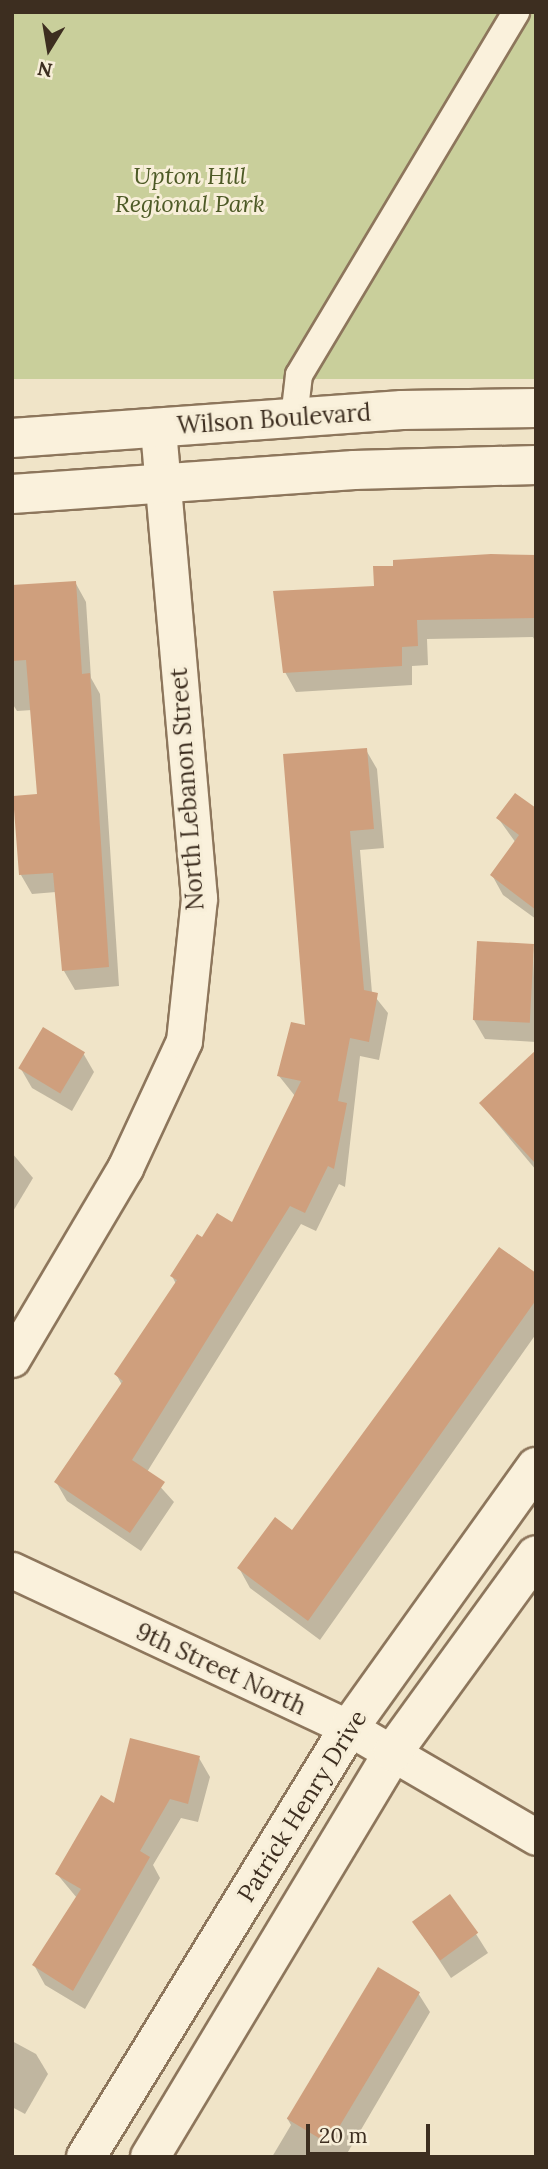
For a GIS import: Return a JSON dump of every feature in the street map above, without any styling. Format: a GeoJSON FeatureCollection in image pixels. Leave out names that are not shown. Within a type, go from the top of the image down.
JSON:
{"type":"FeatureCollection","features":[{"type":"Feature","properties":{"kind":"street"},"geometry":{"type":"LineString","coordinates":[[294,418],[299,375],[516,12]]}},
{"type":"Feature","properties":{"kind":"street","name":"Wilson Boulevard"},"geometry":{"type":"LineString","coordinates":[[12,438],[294,418],[536,408]]}},
{"type":"Feature","properties":{"kind":"street","name":"North Lebanon Street"},"geometry":{"type":"LineString","coordinates":[[12,1359],[125,1168],[184,1041],[199,898],[158,427]]}},
{"type":"Feature","properties":{"kind":"street"},"geometry":{"type":"LineString","coordinates":[[12,494],[162,483],[536,465]]}},
{"type":"Feature","properties":{"kind":"street","name":"Patrick Henry Drive"},"geometry":{"type":"LineString","coordinates":[[86,2157],[349,1728],[536,1467]]}},
{"type":"Feature","properties":{"kind":"street","name":"Patrick Henry Drive"},"geometry":{"type":"LineString","coordinates":[[150,2157],[393,1752],[536,1555]]}},
{"type":"Feature","properties":{"kind":"street","name":"9th Street North"},"geometry":{"type":"LineString","coordinates":[[12,1570],[349,1728],[536,1837]]}},
{"type":"Feature","properties":{"kind":"green space","name":"Upton Hill Regional Park"},"geometry":{"type":"Polygon","coordinates":[[[12,12],[536,12],[536,379],[12,379],[12,12]]]}},
{"type":"Feature","properties":{"kind":"building"},"geometry":{"type":"Polygon","coordinates":[[[491,554],[536,555],[536,618],[417,620],[418,646],[402,647],[402,666],[283,673],[273,591],[374,586],[373,566],[393,566],[393,560],[491,554]]]}},
{"type":"Feature","properties":{"kind":"building"},"geometry":{"type":"Polygon","coordinates":[[[76,581],[82,674],[90,673],[109,967],[62,971],[53,873],[19,875],[13,796],[37,794],[26,660],[12,661],[12,585],[76,581]]]}},
{"type":"Feature","properties":{"kind":"building"},"geometry":{"type":"Polygon","coordinates":[[[367,748],[374,829],[350,831],[364,990],[378,993],[369,1042],[350,1038],[338,1101],[347,1103],[334,1169],[328,1166],[305,1213],[290,1206],[132,1460],[165,1482],[130,1533],[54,1482],[123,1381],[114,1374],[177,1280],[170,1276],[197,1234],[202,1237],[217,1213],[232,1222],[301,1081],[277,1076],[291,1022],[305,1025],[283,754],[367,748]]]}},
{"type":"Feature","properties":{"kind":"building"},"geometry":{"type":"Polygon","coordinates":[[[515,793],[536,808],[536,910],[490,875],[519,835],[496,818],[515,793]]]}},
{"type":"Feature","properties":{"kind":"building"},"geometry":{"type":"Polygon","coordinates":[[[477,941],[534,944],[530,1023],[473,1020],[477,941]]]}},
{"type":"Feature","properties":{"kind":"building"},"geometry":{"type":"Polygon","coordinates":[[[43,1027],[85,1052],[60,1093],[18,1068],[43,1027]]]}},
{"type":"Feature","properties":{"kind":"building"},"geometry":{"type":"Polygon","coordinates":[[[536,1050],[536,1164],[479,1103],[536,1050]]]}},
{"type":"Feature","properties":{"kind":"building"},"geometry":{"type":"Polygon","coordinates":[[[499,1247],[536,1273],[536,1300],[308,1621],[237,1568],[275,1517],[292,1530],[499,1247]]]}},
{"type":"Feature","properties":{"kind":"building"},"geometry":{"type":"Polygon","coordinates":[[[130,1738],[200,1756],[188,1804],[170,1799],[140,1851],[150,1857],[73,1991],[32,1965],[81,1889],[55,1874],[101,1795],[114,1803],[130,1738]]]}},
{"type":"Feature","properties":{"kind":"building"},"geometry":{"type":"Polygon","coordinates":[[[450,1894],[478,1933],[440,1960],[412,1922],[450,1894]]]}},
{"type":"Feature","properties":{"kind":"building"},"geometry":{"type":"Polygon","coordinates":[[[378,1967],[420,1992],[329,2144],[287,2119],[378,1967]]]}}]}
